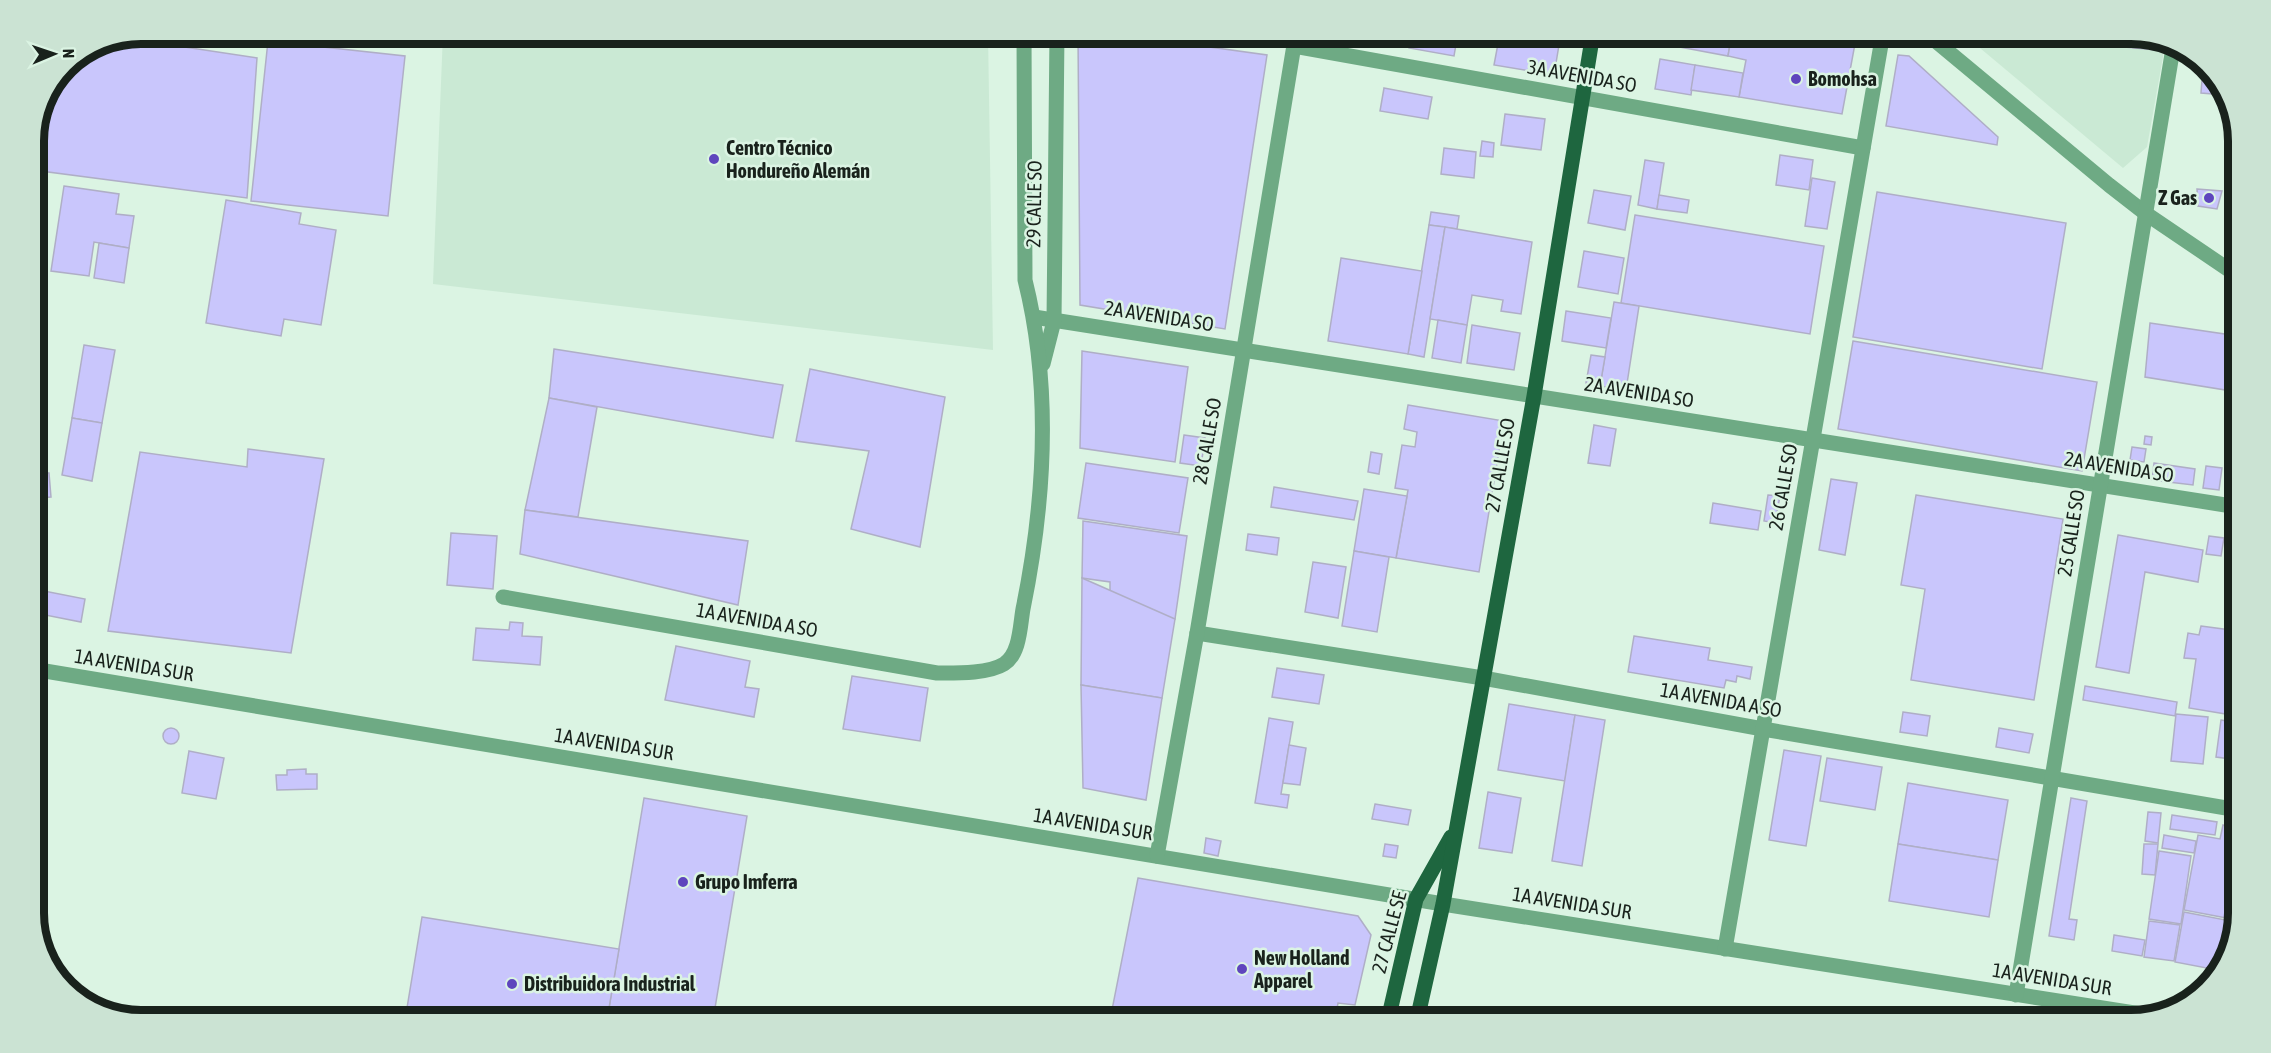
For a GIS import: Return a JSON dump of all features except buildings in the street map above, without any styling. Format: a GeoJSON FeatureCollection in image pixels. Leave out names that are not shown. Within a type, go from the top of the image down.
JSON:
{"type":"FeatureCollection","features":[{"type":"Feature","properties":{"kind":"main road","name":"27 CALLLE SO"},"geometry":{"type":"LineString","coordinates":[[1443,903],[1534,396],[1591,44]]}},
{"type":"Feature","properties":{"kind":"main road","name":"27 CALLE SE"},"geometry":{"type":"LineString","coordinates":[[1390,1010],[1416,899],[1456,826]]}},
{"type":"Feature","properties":{"kind":"main road"},"geometry":{"type":"LineString","coordinates":[[1419,1010],[1443,903]]}},
{"type":"Feature","properties":{"kind":"street","name":"29 CALLE SO"},"geometry":{"type":"LineString","coordinates":[[1004,664],[1014,652],[1032,565],[1039,509],[1042,438],[1041,373],[1034,317],[1025,280],[1024,44]]}},
{"type":"Feature","properties":{"kind":"street","name":"29 CALLE SO"},"geometry":{"type":"LineString","coordinates":[[1041,373],[1054,321],[1057,44]]}},
{"type":"Feature","properties":{"kind":"street","name":"28 CALLE SO"},"geometry":{"type":"LineString","coordinates":[[1157,856],[1197,633],[1294,44]]}},
{"type":"Feature","properties":{"kind":"street","name":"3A AVENIDA SO"},"geometry":{"type":"LineString","coordinates":[[1319,44],[1582,98],[1863,148]]}},
{"type":"Feature","properties":{"kind":"street","name":"26 CALLE SO"},"geometry":{"type":"LineString","coordinates":[[1725,949],[1881,44]]}},
{"type":"Feature","properties":{"kind":"street"},"geometry":{"type":"LineString","coordinates":[[1939,44],[2145,213],[2227,269]]}},
{"type":"Feature","properties":{"kind":"street","name":"25 CALLE SO"},"geometry":{"type":"LineString","coordinates":[[2016,995],[2172,53]]}},
{"type":"Feature","properties":{"kind":"street","name":"2A AVENIDA SO"},"geometry":{"type":"LineString","coordinates":[[1034,317],[2227,505]]}},
{"type":"Feature","properties":{"kind":"street","name":"1A AVENIDA A SO"},"geometry":{"type":"LineString","coordinates":[[503,597],[937,673],[964,673],[1004,664]]}},
{"type":"Feature","properties":{"kind":"street","name":"1A AVENIDA A SO"},"geometry":{"type":"LineString","coordinates":[[1197,633],[1483,678],[1763,729],[2228,808]]}},
{"type":"Feature","properties":{"kind":"street","name":"1A AVENIDA SUR"},"geometry":{"type":"LineString","coordinates":[[44,671],[1416,899],[2114,1010]]}},
{"type":"Feature","properties":{"kind":"shaded area","name":"Centro Técnico Hondureño Alemán"},"geometry":{"type":"Polygon","coordinates":[[[443,44],[988,44],[993,350],[433,284],[443,44]]]}},
{"type":"Feature","properties":{"kind":"shaded area"},"geometry":{"type":"Polygon","coordinates":[[[1975,44],[2131,44],[2150,45],[2164,50],[2147,147],[2123,168],[1975,44]]]}},
{"type":"Feature","properties":{"kind":"place","name":"Bomohsa"},"geometry":{"type":"Point","coordinates":[1796,79]}},
{"type":"Feature","properties":{"kind":"place","name":"Centro Técnico Hondureño Alemán"},"geometry":{"type":"Point","coordinates":[714,159]}},
{"type":"Feature","properties":{"kind":"place","name":"Z Gas"},"geometry":{"type":"Point","coordinates":[2209,198]}},
{"type":"Feature","properties":{"kind":"place","name":"Grupo Imferra"},"geometry":{"type":"Point","coordinates":[683,882]}},
{"type":"Feature","properties":{"kind":"place","name":"New Holland Apparel"},"geometry":{"type":"Point","coordinates":[1242,969]}},
{"type":"Feature","properties":{"kind":"place","name":"Distribuidora Industrial"},"geometry":{"type":"Point","coordinates":[512,984]}}]}
